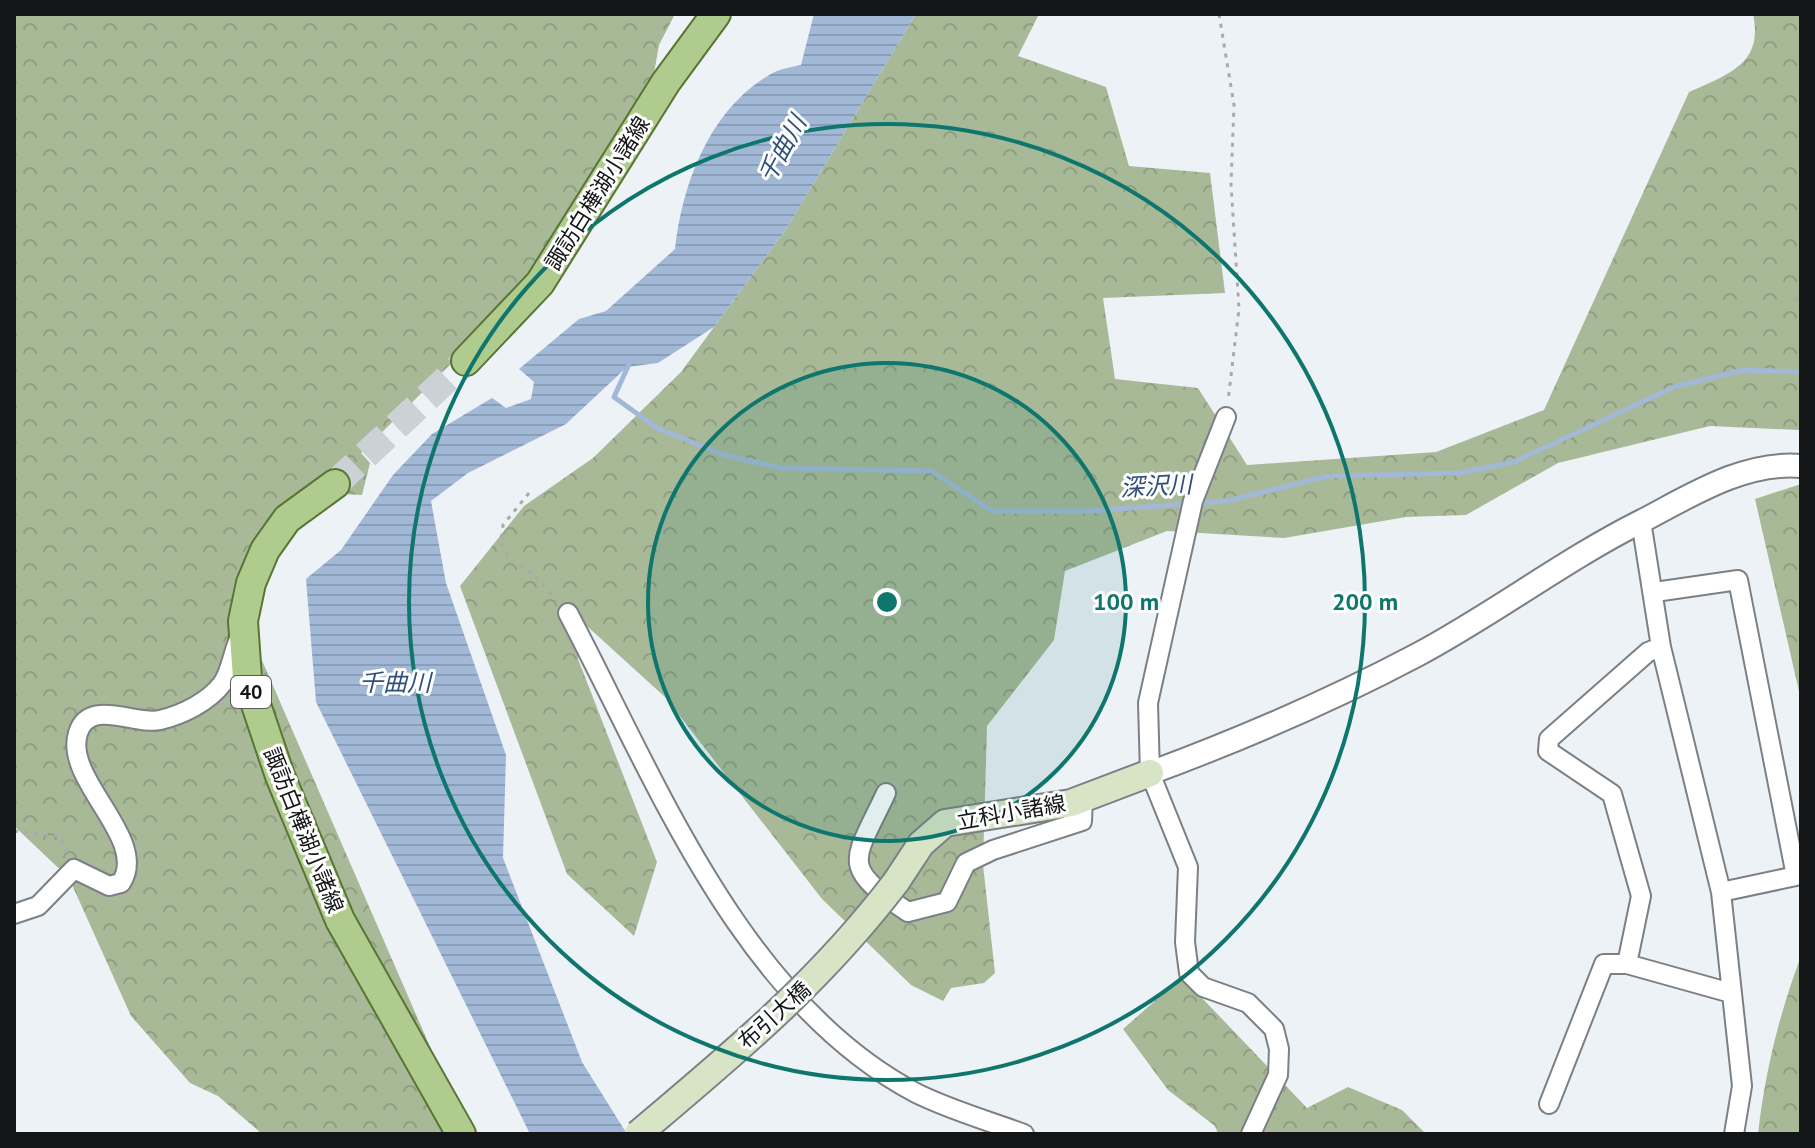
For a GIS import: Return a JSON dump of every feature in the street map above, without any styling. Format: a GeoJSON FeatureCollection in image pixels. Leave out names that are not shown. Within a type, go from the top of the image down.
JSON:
{"type":"FeatureCollection","features":[{"type":"Feature","properties":{"kind":"main road","name":"諏訪白樺湖小諸線"},"geometry":{"type":"LineString","coordinates":[[466,361],[553,265],[666,82],[716,14]]}},
{"type":"Feature","properties":{"kind":"main road","name":"諏訪白樺湖小諸線"},"geometry":{"type":"LineString","coordinates":[[335,484],[287,519],[265,550],[251,583],[242,633],[247,678],[275,762],[340,920],[461,1134]]}},
{"type":"Feature","properties":{"kind":"main road","name":"立科小諸線"},"geometry":{"type":"LineString","coordinates":[[896,882],[921,844],[945,823],[1023,813],[1083,798],[1150,773]]}},
{"type":"Feature","properties":{"kind":"main road","name":"布引大橋"},"geometry":{"type":"LineString","coordinates":[[638,1134],[810,983],[853,940],[896,882]]}},
{"type":"Feature","properties":{"kind":"street"},"geometry":{"type":"LineString","coordinates":[[1226,417],[1193,501],[1148,703],[1150,773],[1188,867],[1185,942],[1189,973],[1203,987],[1248,1003],[1274,1029],[1279,1049],[1278,1075],[1251,1134]]}},
{"type":"Feature","properties":{"kind":"street"},"geometry":{"type":"LineString","coordinates":[[1150,773],[1231,743],[1335,697],[1421,653],[1618,531],[1730,478],[1763,469],[1801,466]]}},
{"type":"Feature","properties":{"kind":"street"},"geometry":{"type":"LineString","coordinates":[[1641,521],[1655,592],[1661,647],[1721,892],[1742,1086],[1734,1134]]}},
{"type":"Feature","properties":{"kind":"street"},"geometry":{"type":"LineString","coordinates":[[1655,592],[1738,580],[1796,876],[1721,892]]}},
{"type":"Feature","properties":{"kind":"street"},"geometry":{"type":"LineString","coordinates":[[568,613],[726,908],[778,981],[837,1039],[916,1093],[1024,1134]]}},
{"type":"Feature","properties":{"kind":"street"},"geometry":{"type":"LineString","coordinates":[[14,914],[38,906],[74,869],[109,886],[121,883],[129,865],[107,808],[84,777],[76,745],[78,730],[88,718],[105,714],[156,721],[194,708],[223,683],[232,650],[242,633]]}},
{"type":"Feature","properties":{"kind":"street"},"geometry":{"type":"LineString","coordinates":[[1627,964],[1641,896],[1612,794],[1548,751],[1549,739],[1648,652],[1661,647]]}},
{"type":"Feature","properties":{"kind":"street"},"geometry":{"type":"LineString","coordinates":[[886,793],[858,854],[860,873],[871,887],[908,912],[947,902],[966,863],[993,850],[1082,821],[1083,798]]}},
{"type":"Feature","properties":{"kind":"street"},"geometry":{"type":"LineString","coordinates":[[1549,1104],[1604,964],[1627,964],[1731,993]]}},
{"type":"Feature","properties":{"kind":"path"},"geometry":{"type":"LineString","coordinates":[[1219,14],[1234,105],[1231,184],[1239,309],[1226,417]]}},
{"type":"Feature","properties":{"kind":"path"},"geometry":{"type":"LineString","coordinates":[[1801,291],[1795,294],[1801,309]]}},
{"type":"Feature","properties":{"kind":"path"},"geometry":{"type":"LineString","coordinates":[[529,493],[503,525],[501,542],[510,561],[532,573],[568,613]]}},
{"type":"Feature","properties":{"kind":"path"},"geometry":{"type":"LineString","coordinates":[[14,831],[60,836],[74,869]]}},
{"type":"Feature","properties":{"kind":"green space"},"geometry":{"type":"Polygon","coordinates":[[[14,14],[675,14],[659,45],[653,79],[554,252],[473,342],[361,453],[370,463],[362,495],[338,494],[332,484],[237,603],[468,1134],[262,1134],[218,1096],[190,1083],[131,1016],[69,878],[14,826],[14,14]]]}},
{"type":"Feature","properties":{"kind":"green space"},"geometry":{"type":"Polygon","coordinates":[[[916,14],[1039,14],[1018,56],[1106,87],[1129,166],[1210,173],[1225,293],[1103,298],[1115,379],[1198,388],[1247,465],[1436,452],[1544,410],[1689,92],[1729,73],[1748,56],[1755,31],[1753,14],[1801,14],[1801,460],[1799,430],[1710,426],[1558,463],[1466,515],[1406,517],[1284,538],[1167,531],[1065,571],[1054,640],[987,726],[983,865],[995,973],[984,983],[951,988],[943,1001],[911,985],[822,899],[665,697],[578,618],[578,659],[657,862],[634,936],[567,874],[460,586],[524,506],[593,458],[681,372],[786,229],[916,14]]]}},
{"type":"Feature","properties":{"kind":"green space"},"geometry":{"type":"Polygon","coordinates":[[[1801,484],[1801,700],[1755,499],[1801,484]]]}},
{"type":"Feature","properties":{"kind":"green space"},"geometry":{"type":"Polygon","coordinates":[[[1801,956],[1801,1134],[1758,1134],[1774,1044],[1801,956]]]}},
{"type":"Feature","properties":{"kind":"green space"},"geometry":{"type":"Polygon","coordinates":[[[1182,977],[1307,1108],[1348,1087],[1402,1110],[1426,1134],[1218,1134],[1215,1126],[1168,1090],[1123,1029],[1182,977]]]}},
{"type":"Feature","properties":{"kind":"water","name":"千曲川"},"geometry":{"type":"Polygon","coordinates":[[[814,14],[916,14],[786,229],[714,327],[658,363],[627,367],[566,424],[468,473],[431,501],[446,583],[506,755],[503,858],[582,1062],[627,1134],[530,1134],[316,702],[306,579],[341,550],[393,475],[432,434],[492,398],[506,408],[531,399],[534,382],[519,369],[579,319],[606,311],[675,249],[692,174],[716,127],[750,89],[774,72],[801,65],[814,14]]]}},
{"type":"Feature","properties":{"kind":"waterway","name":"深沢川"},"geometry":{"type":"LineString","coordinates":[[630,362],[614,397],[657,428],[724,455],[781,468],[931,471],[992,511],[1090,511],[1187,504]]}},
{"type":"Feature","properties":{"kind":"waterway","name":"深沢川"},"geometry":{"type":"LineString","coordinates":[[1197,503],[1227,501],[1328,476],[1460,473],[1514,462],[1674,387],[1743,370],[1801,372]]}},
{"type":"Feature","properties":{"kind":"tunnel"},"geometry":{"type":"LineString","coordinates":[[335,484],[466,361]]}}]}
